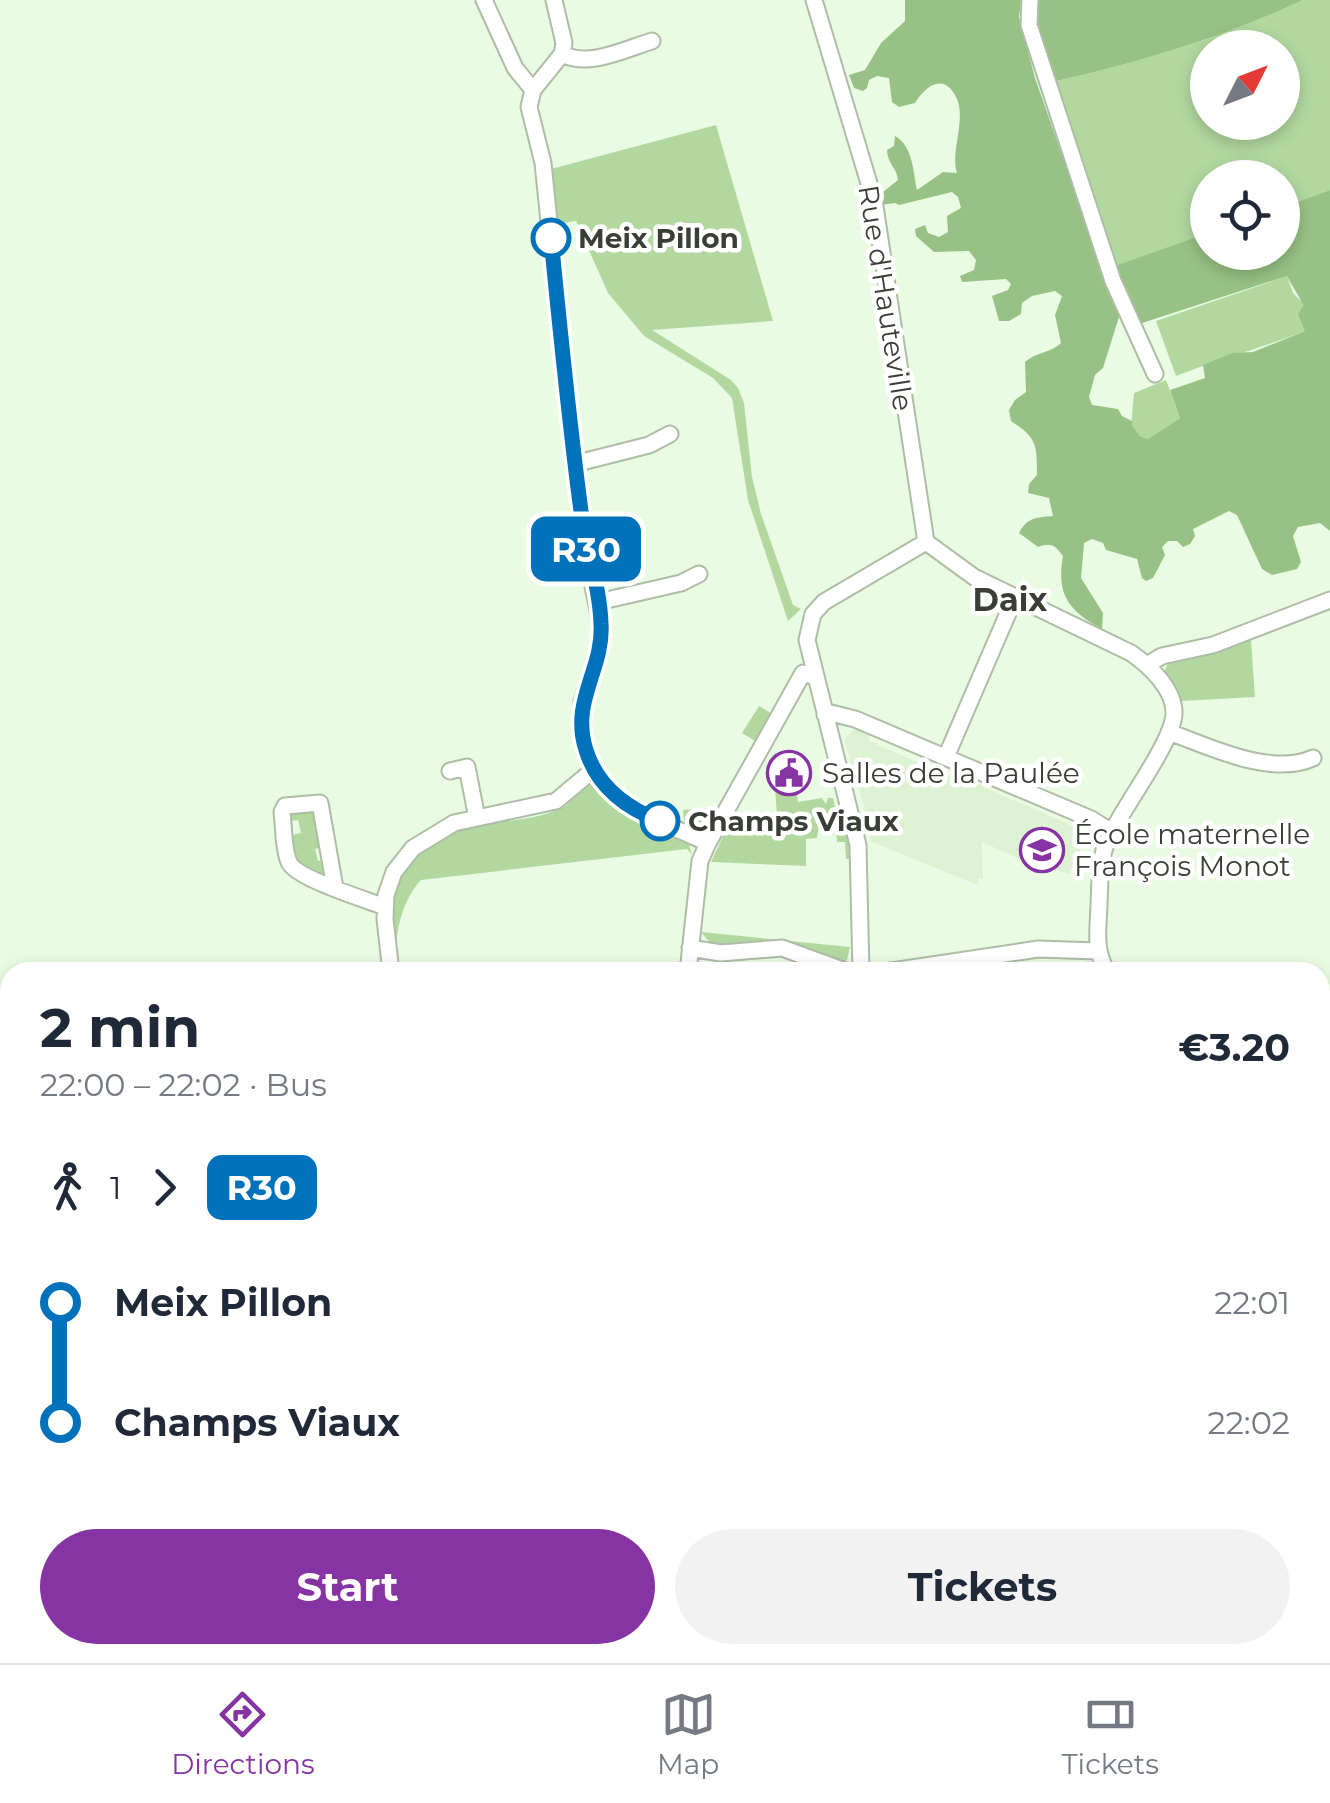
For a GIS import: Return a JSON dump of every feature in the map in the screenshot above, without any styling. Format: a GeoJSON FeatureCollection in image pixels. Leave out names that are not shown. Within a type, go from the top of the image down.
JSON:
{"type":"FeatureCollection","features":[{"type":"Feature","properties":{"kind":"street"},"geometry":{"type":"LineString","coordinates":[[484,0],[515,68],[534,90]]}},
{"type":"Feature","properties":{"kind":"street"},"geometry":{"type":"LineString","coordinates":[[554,0],[564,42],[562,54],[534,90],[530,113],[543,163],[574,464],[598,602],[600,643],[585,690],[581,716],[584,744],[593,770],[629,806],[708,842]]}},
{"type":"Feature","properties":{"kind":"street","name":"Rue d'Hauteville"},"geometry":{"type":"LineString","coordinates":[[814,0],[874,200],[926,542]]}},
{"type":"Feature","properties":{"kind":"street"},"geometry":{"type":"LineString","coordinates":[[1030,0],[1029,25],[1113,281],[1155,374]]}},
{"type":"Feature","properties":{"kind":"street"},"geometry":{"type":"LineString","coordinates":[[562,54],[572,60],[594,58],[652,41]]}},
{"type":"Feature","properties":{"kind":"street"},"geometry":{"type":"LineString","coordinates":[[574,464],[649,445],[670,434]]}},
{"type":"Feature","properties":{"kind":"street"},"geometry":{"type":"LineString","coordinates":[[861,962],[858,845],[807,640],[816,610],[926,542],[974,576],[1131,653],[1162,683],[1173,706],[1170,732],[1112,832],[1102,858],[1097,951],[1102,962]]}},
{"type":"Feature","properties":{"kind":"street"},"geometry":{"type":"LineString","coordinates":[[598,602],[681,583],[699,574]]}},
{"type":"Feature","properties":{"kind":"street"},"geometry":{"type":"LineString","coordinates":[[946,757],[1016,597]]}},
{"type":"Feature","properties":{"kind":"street"},"geometry":{"type":"LineString","coordinates":[[1147,665],[1162,656],[1213,645],[1330,600]]}},
{"type":"Feature","properties":{"kind":"street"},"geometry":{"type":"LineString","coordinates":[[689,962],[700,861],[708,842],[804,673],[814,676]]}},
{"type":"Feature","properties":{"kind":"street"},"geometry":{"type":"LineString","coordinates":[[825,715],[855,719],[1092,819],[1112,832]]}},
{"type":"Feature","properties":{"kind":"street"},"geometry":{"type":"LineString","coordinates":[[1170,732],[1259,762],[1299,764],[1313,758]]}},
{"type":"Feature","properties":{"kind":"street"},"geometry":{"type":"LineString","coordinates":[[450,770],[467,767],[477,818]]}},
{"type":"Feature","properties":{"kind":"street"},"geometry":{"type":"LineString","coordinates":[[390,962],[385,907],[394,872],[413,848],[441,828],[556,801],[593,770]]}},
{"type":"Feature","properties":{"kind":"street"},"geometry":{"type":"LineString","coordinates":[[335,888],[322,806],[315,801],[285,806],[282,812],[290,866],[335,888],[385,907]]}},
{"type":"Feature","properties":{"kind":"street"},"geometry":{"type":"LineString","coordinates":[[690,948],[721,953],[782,948],[803,962]]}},
{"type":"Feature","properties":{"kind":"street"},"geometry":{"type":"LineString","coordinates":[[952,962],[1038,949],[1097,951]]}},
{"type":"Feature","properties":{"kind":"shaded area"},"geometry":{"type":"Polygon","coordinates":[[[905,0],[1024,0],[1019,17],[1035,78],[1119,317],[1089,397],[1092,405],[1118,409],[1132,421],[1140,436],[1148,439],[1180,418],[1170,390],[1205,378],[1203,365],[1233,353],[1253,352],[1305,331],[1298,314],[1303,306],[1287,276],[1133,326],[1113,271],[1117,265],[1190,239],[1190,270],[1300,270],[1300,201],[1330,190],[1330,531],[1320,523],[1298,527],[1293,536],[1301,562],[1297,569],[1272,575],[1262,569],[1237,515],[1229,511],[1193,529],[1195,536],[1190,544],[1183,547],[1177,541],[1168,541],[1162,547],[1165,555],[1153,578],[1146,581],[1137,559],[1106,550],[1103,543],[1092,539],[1084,543],[1081,578],[1103,613],[1102,629],[1068,600],[1060,552],[1050,545],[1038,547],[1019,533],[1029,521],[1053,516],[1049,498],[1028,493],[1029,484],[1037,475],[1036,449],[1026,432],[1011,421],[1009,410],[1026,392],[1025,362],[1061,343],[1055,315],[1062,296],[1055,291],[1032,296],[1022,303],[1021,314],[1009,321],[999,321],[992,296],[1008,290],[1011,284],[1006,279],[962,282],[960,276],[974,270],[976,260],[969,251],[934,252],[916,236],[915,229],[925,225],[928,233],[939,237],[948,232],[947,216],[961,208],[958,197],[952,192],[899,205],[880,205],[878,196],[898,180],[887,150],[894,146],[895,136],[909,152],[917,190],[943,172],[957,173],[959,107],[947,86],[936,84],[915,103],[899,107],[892,102],[889,78],[877,76],[869,80],[863,91],[854,88],[849,75],[865,70],[881,43],[905,21],[905,0]]]}},
{"type":"Feature","properties":{"kind":"shaded area"},"geometry":{"type":"Polygon","coordinates":[[[1036,0],[1303,0],[1232,30],[1190,30],[1190,45],[1180,48],[1052,82],[1035,30],[1036,0]]]}},
{"type":"Feature","properties":{"kind":"shaded area"},"geometry":{"type":"Polygon","coordinates":[[[1303,0],[1330,0],[1330,190],[1300,201],[1300,160],[1190,160],[1190,239],[1117,265],[1052,82],[1190,45],[1190,140],[1300,140],[1300,30],[1232,30],[1303,0]]]}},
{"type":"Feature","properties":{"kind":"shaded area"},"geometry":{"type":"Polygon","coordinates":[[[716,125],[773,321],[652,330],[738,388],[744,403],[752,477],[761,514],[793,605],[801,609],[788,621],[748,500],[732,398],[713,378],[644,336],[608,293],[576,221],[557,224],[551,169],[716,125]]]}},
{"type":"Feature","properties":{"kind":"shaded area"},"geometry":{"type":"Polygon","coordinates":[[[1287,276],[1293,293],[1302,302],[1305,331],[1176,376],[1156,321],[1287,276]]]}},
{"type":"Feature","properties":{"kind":"shaded area"},"geometry":{"type":"Polygon","coordinates":[[[1166,380],[1180,418],[1148,439],[1140,436],[1131,426],[1134,393],[1166,380]]]}},
{"type":"Feature","properties":{"kind":"shaded area"},"geometry":{"type":"Polygon","coordinates":[[[1251,640],[1255,697],[1181,701],[1164,673],[1167,665],[1251,640]]]}},
{"type":"Feature","properties":{"kind":"shaded area"},"geometry":{"type":"Polygon","coordinates":[[[759,706],[772,714],[755,741],[742,733],[759,706]]]}},
{"type":"Feature","properties":{"kind":"shaded area"},"geometry":{"type":"Polygon","coordinates":[[[854,729],[869,734],[869,741],[932,765],[931,768],[970,786],[973,782],[1088,833],[1069,874],[982,842],[983,879],[979,878],[977,885],[870,841],[870,826],[844,739],[854,729]]]}},
{"type":"Feature","properties":{"kind":"shaded area"},"geometry":{"type":"Polygon","coordinates":[[[591,782],[616,810],[644,826],[688,841],[692,855],[687,849],[421,880],[403,911],[396,947],[391,925],[393,895],[407,866],[424,848],[462,828],[547,814],[567,805],[567,800],[591,782]]]}},
{"type":"Feature","properties":{"kind":"shaded area"},"geometry":{"type":"Polygon","coordinates":[[[796,785],[798,802],[822,798],[826,804],[828,798],[833,798],[835,807],[841,806],[850,838],[849,859],[845,842],[837,842],[835,820],[820,819],[817,838],[806,839],[806,866],[711,862],[731,819],[742,834],[778,831],[775,787],[796,785]]]}},
{"type":"Feature","properties":{"kind":"shaded area"},"geometry":{"type":"Polygon","coordinates":[[[716,807],[702,828],[684,823],[683,810],[716,807]]]}},
{"type":"Feature","properties":{"kind":"shaded area"},"geometry":{"type":"Polygon","coordinates":[[[316,809],[323,847],[315,849],[318,861],[326,860],[326,875],[322,876],[297,863],[292,835],[301,833],[298,820],[288,821],[288,812],[316,809]]]}},
{"type":"Feature","properties":{"kind":"shaded area"},"geometry":{"type":"Polygon","coordinates":[[[701,932],[850,947],[847,960],[834,962],[711,944],[701,932]]]}},
{"type":"Feature","properties":{"kind":"bus line","name":"R30"},"geometry":{"type":"LineString","coordinates":[[551,238],[574,464],[602,625],[598,653],[582,702],[584,744],[593,770],[618,799],[660,821]]}},
{"type":"Feature","properties":{"kind":"place","name":"Meix Pillon"},"geometry":{"type":"Point","coordinates":[551,238]}},
{"type":"Feature","properties":{"kind":"place","name":"Salles de la Paulée"},"geometry":{"type":"Point","coordinates":[789,773]}},
{"type":"Feature","properties":{"kind":"place","name":"Champs Viaux"},"geometry":{"type":"Point","coordinates":[660,821]}},
{"type":"Feature","properties":{"kind":"place","name":"École maternelle François Monot"},"geometry":{"type":"Point","coordinates":[1042,850]}},
{"type":"Feature","properties":{"kind":"district","name":"Daix"},"geometry":{"type":"Point","coordinates":[1010,599]}}]}
